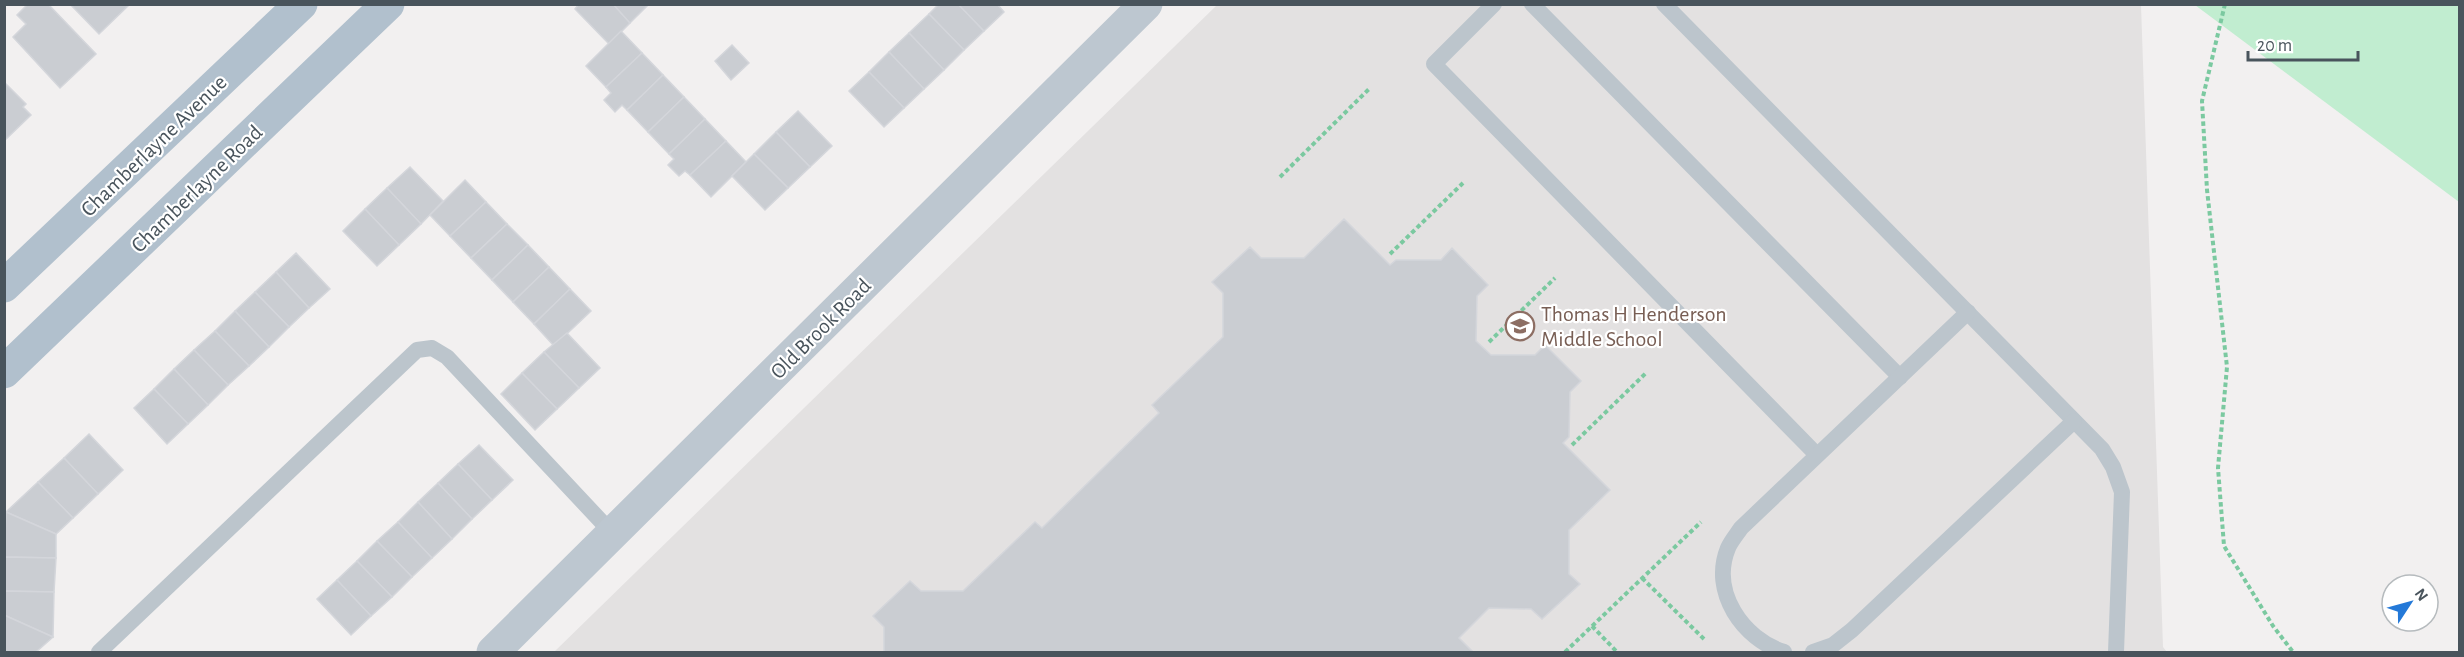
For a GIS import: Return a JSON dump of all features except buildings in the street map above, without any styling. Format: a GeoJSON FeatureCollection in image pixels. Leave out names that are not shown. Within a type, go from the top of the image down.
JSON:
{"type":"FeatureCollection","features":[{"type":"Feature","properties":{"kind":"main road","name":"Chamberlayne Avenue"},"geometry":{"type":"LineString","coordinates":[[4,286],[301,4]]}},
{"type":"Feature","properties":{"kind":"main road","name":"Chamberlayne Road"},"geometry":{"type":"LineString","coordinates":[[4,372],[388,4]]}},
{"type":"Feature","properties":{"kind":"street","name":"Old Brook Road"},"geometry":{"type":"LineString","coordinates":[[493,652],[1146,4]]}},
{"type":"Feature","properties":{"kind":"lane"},"geometry":{"type":"LineString","coordinates":[[1494,4],[1434,64],[1816,454]]}},
{"type":"Feature","properties":{"kind":"lane"},"geometry":{"type":"LineString","coordinates":[[1532,4],[1900,377]]}},
{"type":"Feature","properties":{"kind":"lane"},"geometry":{"type":"LineString","coordinates":[[1664,4],[2102,448],[2113,466],[2122,492],[2116,652]]}},
{"type":"Feature","properties":{"kind":"lane"},"geometry":{"type":"LineString","coordinates":[[1784,652],[1768,647],[1751,634],[1727,600],[1724,567],[1728,547],[1741,528],[1816,454],[1968,312]]}},
{"type":"Feature","properties":{"kind":"lane"},"geometry":{"type":"LineString","coordinates":[[99,652],[417,350],[432,348],[447,357],[613,534]]}},
{"type":"Feature","properties":{"kind":"lane"},"geometry":{"type":"LineString","coordinates":[[1813,652],[1833,645],[1852,630],[2074,421]]}},
{"type":"Feature","properties":{"kind":"path"},"geometry":{"type":"LineString","coordinates":[[2225,4],[2202,102],[2207,190],[2226,367],[2218,468],[2224,546],[2273,626],[2294,652]]}},
{"type":"Feature","properties":{"kind":"path"},"geometry":{"type":"LineString","coordinates":[[1280,177],[1369,88]]}},
{"type":"Feature","properties":{"kind":"path"},"geometry":{"type":"LineString","coordinates":[[1390,254],[1463,183]]}},
{"type":"Feature","properties":{"kind":"path"},"geometry":{"type":"LineString","coordinates":[[1489,342],[1555,278]]}},
{"type":"Feature","properties":{"kind":"path"},"geometry":{"type":"LineString","coordinates":[[1572,446],[1647,372]]}},
{"type":"Feature","properties":{"kind":"path"},"geometry":{"type":"LineString","coordinates":[[1564,652],[1701,522]]}},
{"type":"Feature","properties":{"kind":"path"},"geometry":{"type":"LineString","coordinates":[[1642,579],[1706,641]]}},
{"type":"Feature","properties":{"kind":"path"},"geometry":{"type":"LineString","coordinates":[[1592,626],[1617,652]]}},
{"type":"Feature","properties":{"kind":"shaded area","name":"Thomas H Henderson Middle School"},"geometry":{"type":"Polygon","coordinates":[[[1217,5],[2141,5],[2163,647],[2167,652],[554,652],[1217,5]]]}},
{"type":"Feature","properties":{"kind":"green space"},"geometry":{"type":"Polygon","coordinates":[[[2195,5],[2459,5],[2459,202],[2195,5]]]}},
{"type":"Feature","properties":{"kind":"place","name":"Thomas H Henderson Middle School"},"geometry":{"type":"Point","coordinates":[1520,326]}}]}
